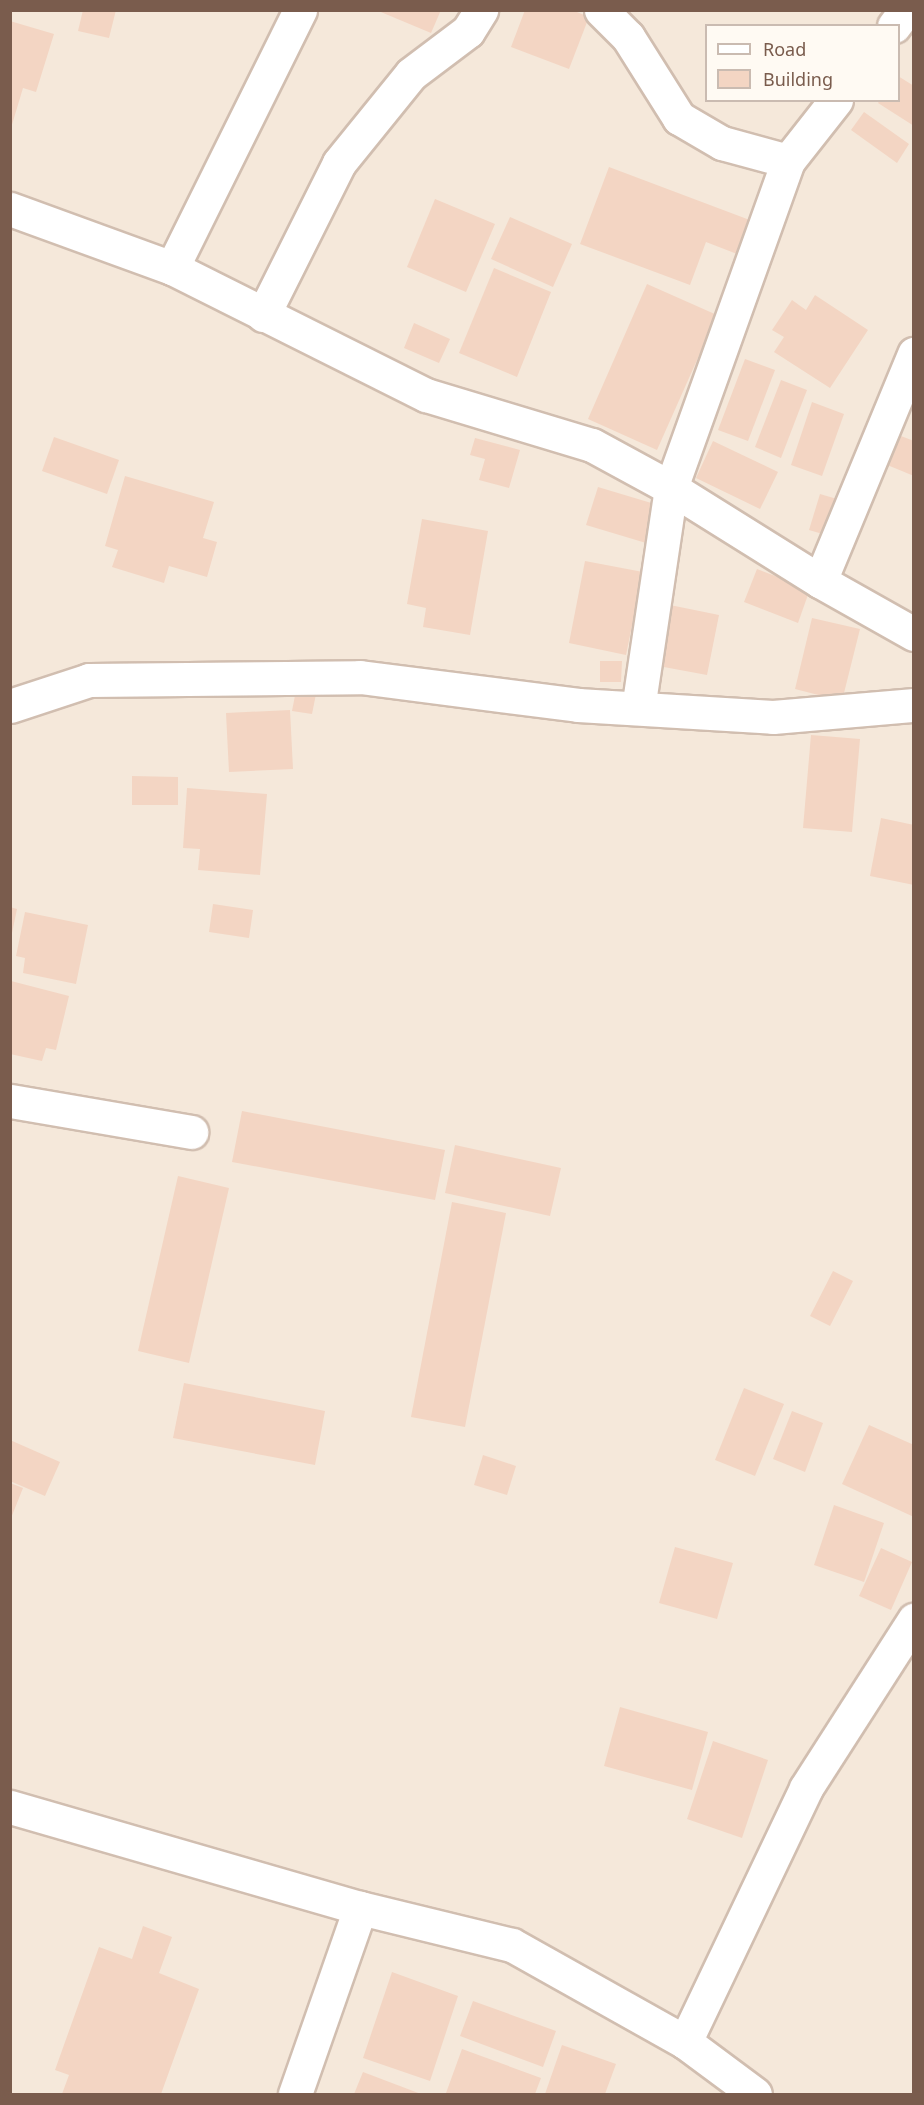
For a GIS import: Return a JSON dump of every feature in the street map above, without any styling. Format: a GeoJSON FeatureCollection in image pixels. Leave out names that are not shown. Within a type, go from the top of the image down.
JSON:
{"type":"FeatureCollection","features":[{"type":"Feature","properties":{"kind":"street"},"geometry":{"type":"LineString","coordinates":[[172,268],[300,10]]}},
{"type":"Feature","properties":{"kind":"street"},"geometry":{"type":"LineString","coordinates":[[263,315],[339,164],[411,74],[468,31],[481,10]]}},
{"type":"Feature","properties":{"kind":"street"},"geometry":{"type":"LineString","coordinates":[[601,10],[628,37],[679,118],[722,143],[788,161]]}},
{"type":"Feature","properties":{"kind":"street"},"geometry":{"type":"LineString","coordinates":[[896,24],[906,10]]}},
{"type":"Feature","properties":{"kind":"street"},"geometry":{"type":"LineString","coordinates":[[638,708],[670,488],[788,161],[834,102]]}},
{"type":"Feature","properties":{"kind":"street"},"geometry":{"type":"LineString","coordinates":[[10,209],[172,268],[426,394],[592,445],[670,488],[820,581],[914,634]]}},
{"type":"Feature","properties":{"kind":"street"},"geometry":{"type":"LineString","coordinates":[[820,581],[914,354]]}},
{"type":"Feature","properties":{"kind":"street"},"geometry":{"type":"LineString","coordinates":[[10,706],[89,680],[360,677],[578,705],[773,717],[914,705]]}},
{"type":"Feature","properties":{"kind":"street"},"geometry":{"type":"LineString","coordinates":[[10,1101],[191,1132]]}},
{"type":"Feature","properties":{"kind":"street"},"geometry":{"type":"LineString","coordinates":[[685,2042],[806,1788],[914,1620]]}},
{"type":"Feature","properties":{"kind":"street"},"geometry":{"type":"LineString","coordinates":[[10,1807],[360,1908],[512,1945],[685,2042],[755,2094]]}},
{"type":"Feature","properties":{"kind":"street"},"geometry":{"type":"LineString","coordinates":[[295,2094],[360,1908]]}},
{"type":"Feature","properties":{"kind":"shaded area"},"geometry":{"type":"Polygon","coordinates":[[[11,11],[913,11],[913,2094],[11,2094],[11,11]]]}},
{"type":"Feature","properties":{"kind":"building"},"geometry":{"type":"Polygon","coordinates":[[[83,10],[116,10],[109,38],[78,31],[83,10]]]}},
{"type":"Feature","properties":{"kind":"building"},"geometry":{"type":"Polygon","coordinates":[[[376,10],[441,10],[431,33],[376,10]]]}},
{"type":"Feature","properties":{"kind":"building"},"geometry":{"type":"Polygon","coordinates":[[[525,10],[572,10],[589,17],[569,69],[511,47],[525,10]]]}},
{"type":"Feature","properties":{"kind":"building"},"geometry":{"type":"Polygon","coordinates":[[[10,21],[54,34],[36,92],[23,88],[11,128],[10,21]]]}},
{"type":"Feature","properties":{"kind":"building"},"geometry":{"type":"Polygon","coordinates":[[[900,77],[914,86],[914,126],[878,103],[900,102],[900,77]]]}},
{"type":"Feature","properties":{"kind":"building"},"geometry":{"type":"Polygon","coordinates":[[[864,112],[909,144],[897,163],[851,130],[864,112]]]}},
{"type":"Feature","properties":{"kind":"building"},"geometry":{"type":"Polygon","coordinates":[[[609,167],[763,225],[750,259],[706,242],[690,285],[580,244],[609,167]]]}},
{"type":"Feature","properties":{"kind":"building"},"geometry":{"type":"Polygon","coordinates":[[[435,199],[495,224],[466,292],[407,267],[435,199]]]}},
{"type":"Feature","properties":{"kind":"building"},"geometry":{"type":"Polygon","coordinates":[[[510,217],[572,244],[553,287],[491,259],[510,217]]]}},
{"type":"Feature","properties":{"kind":"building"},"geometry":{"type":"Polygon","coordinates":[[[494,268],[551,292],[517,377],[459,353],[494,268]]]}},
{"type":"Feature","properties":{"kind":"building"},"geometry":{"type":"Polygon","coordinates":[[[647,284],[717,315],[657,450],[588,419],[647,284]]]}},
{"type":"Feature","properties":{"kind":"building"},"geometry":{"type":"Polygon","coordinates":[[[815,295],[868,330],[830,388],[774,352],[784,337],[772,330],[792,300],[806,310],[815,295]]]}},
{"type":"Feature","properties":{"kind":"building"},"geometry":{"type":"Polygon","coordinates":[[[414,323],[450,339],[439,363],[404,348],[414,323]]]}},
{"type":"Feature","properties":{"kind":"building"},"geometry":{"type":"Polygon","coordinates":[[[745,359],[775,370],[748,441],[718,430],[745,359]]]}},
{"type":"Feature","properties":{"kind":"building"},"geometry":{"type":"Polygon","coordinates":[[[781,380],[807,390],[781,458],[755,447],[781,380]]]}},
{"type":"Feature","properties":{"kind":"building"},"geometry":{"type":"Polygon","coordinates":[[[812,402],[844,414],[822,476],[791,465],[812,402]]]}},
{"type":"Feature","properties":{"kind":"building"},"geometry":{"type":"Polygon","coordinates":[[[893,433],[914,441],[914,476],[880,462],[893,433]]]}},
{"type":"Feature","properties":{"kind":"building"},"geometry":{"type":"Polygon","coordinates":[[[54,437],[119,460],[107,494],[42,471],[54,437]]]}},
{"type":"Feature","properties":{"kind":"building"},"geometry":{"type":"Polygon","coordinates":[[[475,438],[520,450],[509,488],[479,480],[485,459],[470,455],[475,438]]]}},
{"type":"Feature","properties":{"kind":"building"},"geometry":{"type":"Polygon","coordinates":[[[713,441],[778,472],[760,509],[696,478],[713,441]]]}},
{"type":"Feature","properties":{"kind":"building"},"geometry":{"type":"Polygon","coordinates":[[[125,476],[214,502],[203,538],[217,542],[207,577],[169,566],[164,583],[112,567],[118,550],[105,546],[125,476]]]}},
{"type":"Feature","properties":{"kind":"building"},"geometry":{"type":"Polygon","coordinates":[[[598,487],[658,505],[646,543],[586,525],[598,487]]]}},
{"type":"Feature","properties":{"kind":"building"},"geometry":{"type":"Polygon","coordinates":[[[820,494],[837,499],[826,535],[809,530],[820,494]]]}},
{"type":"Feature","properties":{"kind":"building"},"geometry":{"type":"Polygon","coordinates":[[[422,519],[488,531],[470,635],[423,627],[426,608],[407,604],[422,519]]]}},
{"type":"Feature","properties":{"kind":"building"},"geometry":{"type":"Polygon","coordinates":[[[585,561],[643,572],[626,655],[569,643],[585,561]]]}},
{"type":"Feature","properties":{"kind":"building"},"geometry":{"type":"Polygon","coordinates":[[[757,569],[810,589],[798,623],[744,602],[757,569]]]}},
{"type":"Feature","properties":{"kind":"building"},"geometry":{"type":"Polygon","coordinates":[[[665,604],[719,615],[707,675],[653,665],[665,604]]]}},
{"type":"Feature","properties":{"kind":"building"},"geometry":{"type":"Polygon","coordinates":[[[812,618],[860,629],[842,701],[795,689],[812,618]]]}},
{"type":"Feature","properties":{"kind":"building"},"geometry":{"type":"Polygon","coordinates":[[[600,661],[622,661],[621,682],[600,682],[600,661]]]}},
{"type":"Feature","properties":{"kind":"building"},"geometry":{"type":"Polygon","coordinates":[[[297,685],[317,689],[312,714],[292,711],[297,685]]]}},
{"type":"Feature","properties":{"kind":"building"},"geometry":{"type":"Polygon","coordinates":[[[290,710],[293,769],[229,772],[226,713],[290,710]]]}},
{"type":"Feature","properties":{"kind":"building"},"geometry":{"type":"Polygon","coordinates":[[[811,735],[860,739],[852,832],[803,828],[811,735]]]}},
{"type":"Feature","properties":{"kind":"building"},"geometry":{"type":"Polygon","coordinates":[[[132,776],[178,777],[178,805],[132,805],[132,776]]]}},
{"type":"Feature","properties":{"kind":"building"},"geometry":{"type":"Polygon","coordinates":[[[187,788],[267,794],[260,875],[198,870],[200,849],[183,848],[187,788]]]}},
{"type":"Feature","properties":{"kind":"building"},"geometry":{"type":"Polygon","coordinates":[[[881,818],[914,825],[914,885],[870,876],[881,818]]]}},
{"type":"Feature","properties":{"kind":"building"},"geometry":{"type":"Polygon","coordinates":[[[213,904],[253,910],[249,938],[209,932],[213,904]]]}},
{"type":"Feature","properties":{"kind":"building"},"geometry":{"type":"Polygon","coordinates":[[[10,907],[17,909],[12,933],[10,933],[10,907]]]}},
{"type":"Feature","properties":{"kind":"building"},"geometry":{"type":"Polygon","coordinates":[[[25,912],[88,925],[76,984],[23,973],[25,958],[16,956],[25,912]]]}},
{"type":"Feature","properties":{"kind":"building"},"geometry":{"type":"Polygon","coordinates":[[[11,981],[69,996],[56,1050],[46,1048],[42,1061],[10,1054],[11,981]]]}},
{"type":"Feature","properties":{"kind":"building"},"geometry":{"type":"Polygon","coordinates":[[[242,1111],[445,1150],[435,1200],[232,1162],[242,1111]]]}},
{"type":"Feature","properties":{"kind":"building"},"geometry":{"type":"Polygon","coordinates":[[[455,1145],[561,1168],[550,1216],[445,1193],[455,1145]]]}},
{"type":"Feature","properties":{"kind":"building"},"geometry":{"type":"Polygon","coordinates":[[[178,1176],[229,1188],[189,1363],[138,1351],[178,1176]]]}},
{"type":"Feature","properties":{"kind":"building"},"geometry":{"type":"Polygon","coordinates":[[[452,1202],[506,1213],[465,1427],[411,1417],[452,1202]]]}},
{"type":"Feature","properties":{"kind":"building"},"geometry":{"type":"Polygon","coordinates":[[[833,1271],[853,1281],[830,1326],[810,1316],[833,1271]]]}},
{"type":"Feature","properties":{"kind":"building"},"geometry":{"type":"Polygon","coordinates":[[[184,1383],[325,1411],[315,1465],[173,1438],[184,1383]]]}},
{"type":"Feature","properties":{"kind":"building"},"geometry":{"type":"Polygon","coordinates":[[[744,1388],[784,1404],[755,1476],[715,1460],[744,1388]]]}},
{"type":"Feature","properties":{"kind":"building"},"geometry":{"type":"Polygon","coordinates":[[[792,1411],[823,1423],[805,1472],[773,1459],[792,1411]]]}},
{"type":"Feature","properties":{"kind":"building"},"geometry":{"type":"Polygon","coordinates":[[[869,1425],[914,1445],[914,1517],[842,1484],[869,1425]]]}},
{"type":"Feature","properties":{"kind":"building"},"geometry":{"type":"Polygon","coordinates":[[[10,1440],[60,1462],[45,1496],[10,1481],[10,1440]]]}},
{"type":"Feature","properties":{"kind":"building"},"geometry":{"type":"Polygon","coordinates":[[[483,1455],[516,1466],[507,1495],[474,1485],[483,1455]]]}},
{"type":"Feature","properties":{"kind":"building"},"geometry":{"type":"Polygon","coordinates":[[[10,1483],[23,1488],[11,1518],[10,1518],[10,1483]]]}},
{"type":"Feature","properties":{"kind":"building"},"geometry":{"type":"Polygon","coordinates":[[[834,1505],[884,1523],[864,1582],[814,1565],[834,1505]]]}},
{"type":"Feature","properties":{"kind":"building"},"geometry":{"type":"Polygon","coordinates":[[[675,1547],[733,1563],[717,1619],[659,1603],[675,1547]]]}},
{"type":"Feature","properties":{"kind":"building"},"geometry":{"type":"Polygon","coordinates":[[[881,1548],[912,1562],[891,1610],[859,1596],[881,1548]]]}},
{"type":"Feature","properties":{"kind":"building"},"geometry":{"type":"Polygon","coordinates":[[[620,1707],[708,1732],[692,1790],[604,1766],[620,1707]]]}},
{"type":"Feature","properties":{"kind":"building"},"geometry":{"type":"Polygon","coordinates":[[[713,1741],[768,1760],[742,1838],[687,1819],[713,1741]]]}},
{"type":"Feature","properties":{"kind":"building"},"geometry":{"type":"Polygon","coordinates":[[[143,1926],[172,1937],[159,1973],[199,1989],[161,2094],[62,2094],[69,2075],[55,2070],[99,1947],[132,1959],[143,1926]]]}},
{"type":"Feature","properties":{"kind":"building"},"geometry":{"type":"Polygon","coordinates":[[[392,1972],[458,1996],[430,2081],[363,2058],[392,1972]]]}},
{"type":"Feature","properties":{"kind":"building"},"geometry":{"type":"Polygon","coordinates":[[[473,2001],[556,2031],[543,2067],[460,2036],[473,2001]]]}},
{"type":"Feature","properties":{"kind":"building"},"geometry":{"type":"Polygon","coordinates":[[[562,2045],[616,2064],[605,2094],[545,2094],[562,2045]]]}},
{"type":"Feature","properties":{"kind":"building"},"geometry":{"type":"Polygon","coordinates":[[[462,2049],[541,2078],[535,2094],[446,2093],[462,2049]]]}},
{"type":"Feature","properties":{"kind":"building"},"geometry":{"type":"Polygon","coordinates":[[[363,2072],[421,2094],[354,2094],[363,2072]]]}}]}
